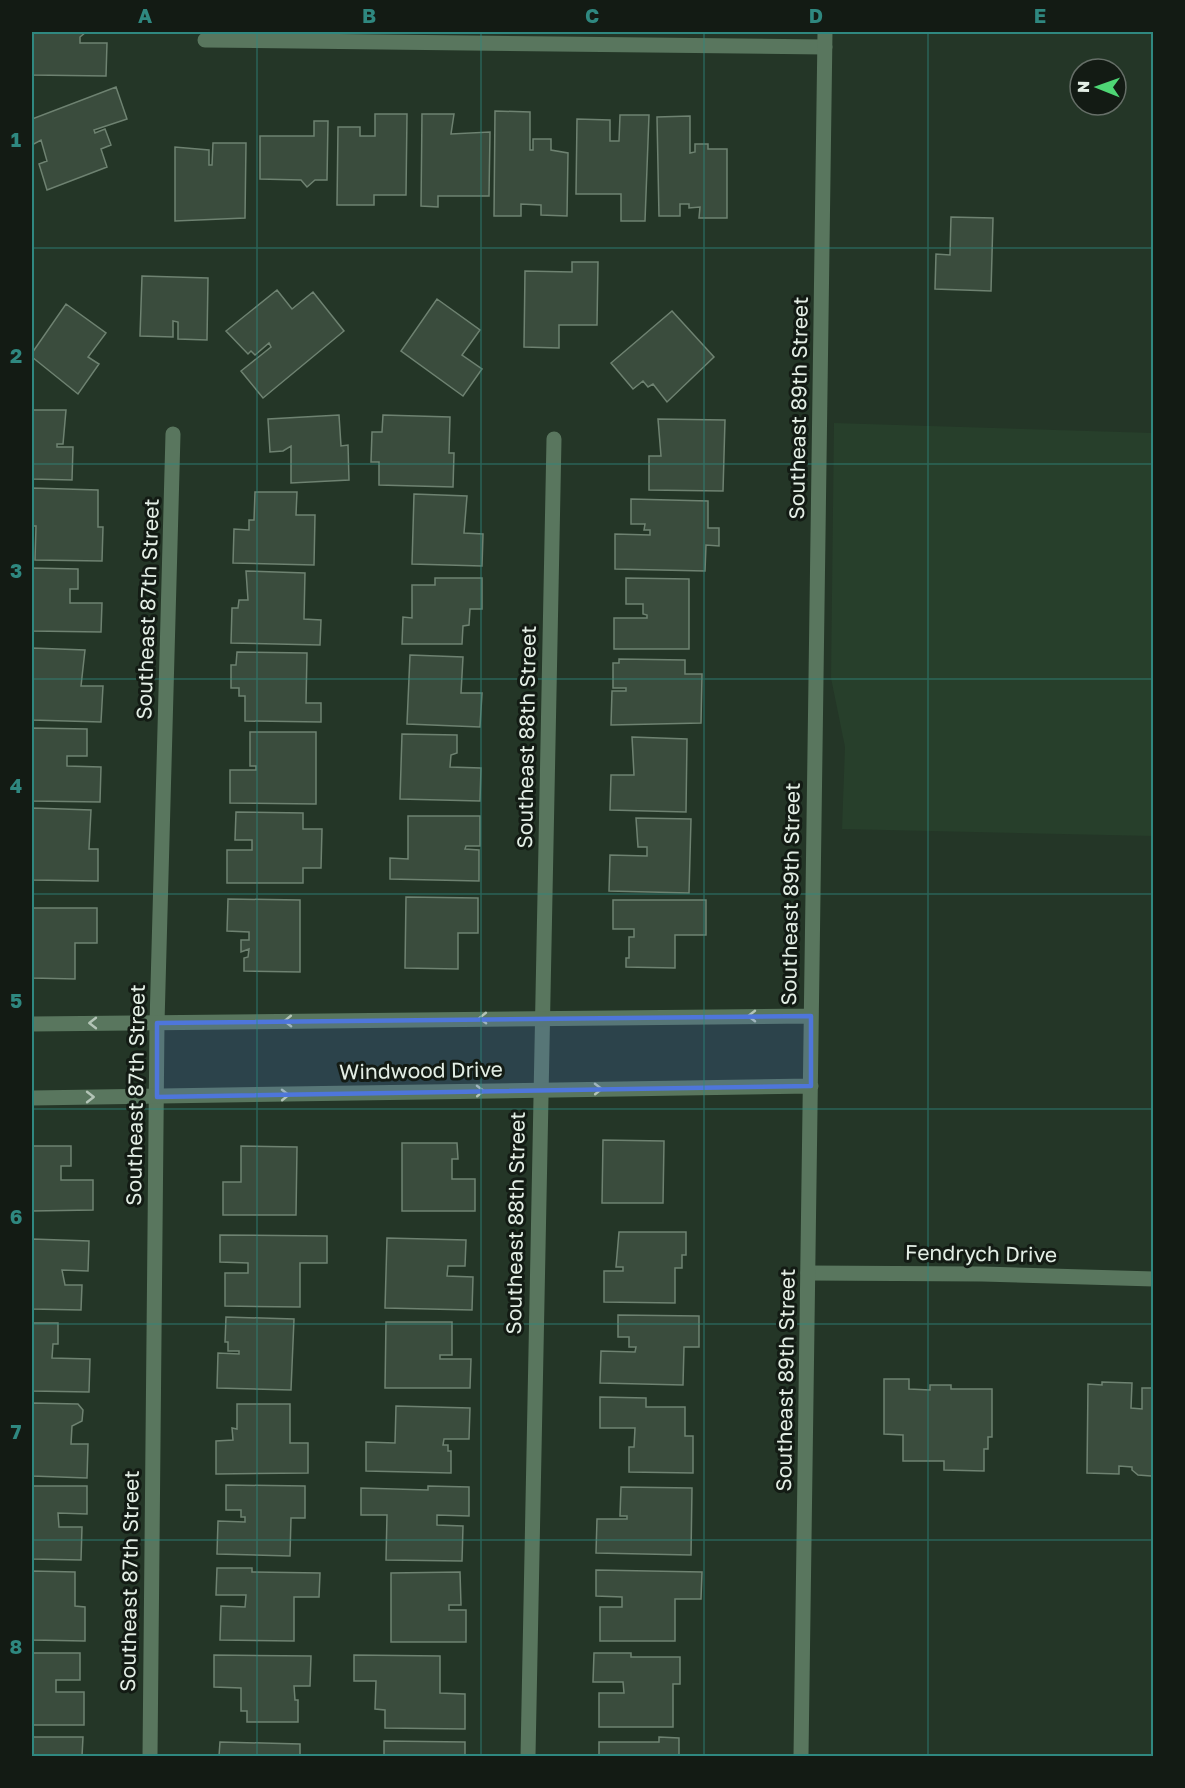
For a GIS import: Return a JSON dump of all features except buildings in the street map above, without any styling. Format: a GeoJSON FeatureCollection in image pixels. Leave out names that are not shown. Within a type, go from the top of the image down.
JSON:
{"type":"FeatureCollection","features":[{"type":"Feature","properties":{"kind":"street"},"geometry":{"type":"LineString","coordinates":[[205,40],[825,39]]}},
{"type":"Feature","properties":{"kind":"street","name":"Southeast 89th Street"},"geometry":{"type":"LineString","coordinates":[[801,1756],[825,39]]}},
{"type":"Feature","properties":{"kind":"street","name":"Southeast 87th Street"},"geometry":{"type":"LineString","coordinates":[[150,1756],[157,1023],[174,434]]}},
{"type":"Feature","properties":{"kind":"street","name":"Southeast 88th Street"},"geometry":{"type":"LineString","coordinates":[[528,1756],[539,1090],[554,439]]}},
{"type":"Feature","properties":{"kind":"street"},"geometry":{"type":"LineString","coordinates":[[32,1024],[811,1016]]}},
{"type":"Feature","properties":{"kind":"street","name":"Windwood Drive"},"geometry":{"type":"LineString","coordinates":[[32,1098],[811,1086]]}},
{"type":"Feature","properties":{"kind":"street","name":"Fendrych Drive"},"geometry":{"type":"LineString","coordinates":[[808,1273],[982,1274],[1154,1279]]}},
{"type":"Feature","properties":{"kind":"highlighted area"},"geometry":{"type":"Polygon","coordinates":[[[811,1016],[811,1086],[157,1097],[157,1023],[811,1016]]]}},
{"type":"Feature","properties":{"kind":"shaded area"},"geometry":{"type":"Polygon","coordinates":[[[834,423],[1153,433],[1153,836],[842,829],[845,747],[831,678],[834,423]]]}}]}
